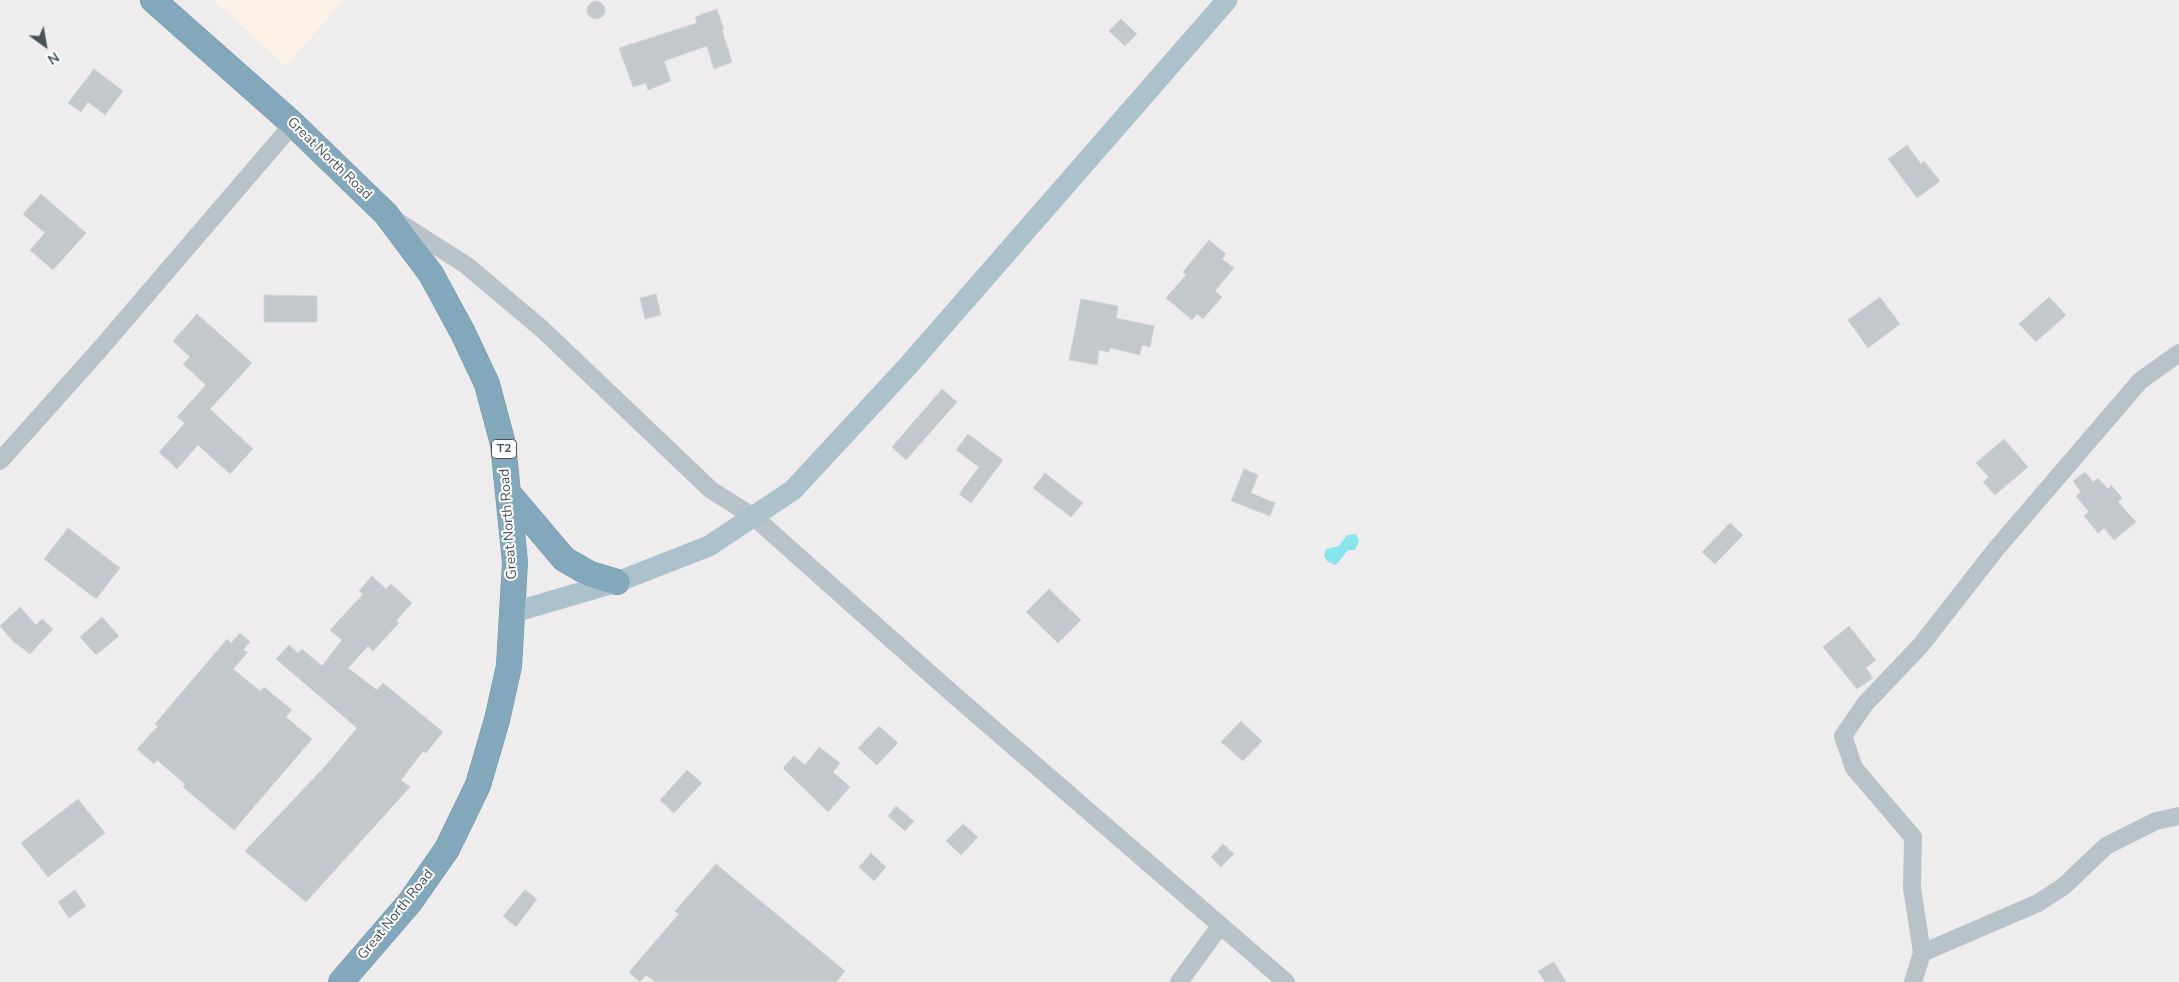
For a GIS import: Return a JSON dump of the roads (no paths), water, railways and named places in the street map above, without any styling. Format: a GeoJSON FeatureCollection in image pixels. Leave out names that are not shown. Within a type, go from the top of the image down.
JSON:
{"type":"FeatureCollection","features":[{"type":"Feature","properties":{"kind":"highway","name":"Great North Road"},"geometry":{"type":"LineString","coordinates":[[153,0],[293,124],[386,214],[431,274],[463,333],[487,384],[503,444],[515,562],[509,666],[497,720],[478,785],[447,849],[410,902],[341,982]]}},
{"type":"Feature","properties":{"kind":"highway"},"geometry":{"type":"LineString","coordinates":[[509,494],[570,563],[590,574],[617,582]]}},
{"type":"Feature","properties":{"kind":"main road"},"geometry":{"type":"LineString","coordinates":[[512,613],[617,582],[709,546],[793,490],[907,367],[1227,0]]}},
{"type":"Feature","properties":{"kind":"street"},"geometry":{"type":"LineString","coordinates":[[0,461],[101,348],[293,124]]}},
{"type":"Feature","properties":{"kind":"street"},"geometry":{"type":"LineString","coordinates":[[386,214],[466,265],[542,329],[710,490],[754,517],[946,688],[1286,982]]}},
{"type":"Feature","properties":{"kind":"street"},"geometry":{"type":"LineString","coordinates":[[1913,982],[1922,953],[1912,888],[1913,837],[1854,768],[1843,736],[1865,704],[1921,645],[1996,550],[2140,381],[2179,353]]}},
{"type":"Feature","properties":{"kind":"street"},"geometry":{"type":"LineString","coordinates":[[1922,953],[2038,903],[2064,886],[2106,846],[2156,821],[2179,816]]}},
{"type":"Feature","properties":{"kind":"street"},"geometry":{"type":"LineString","coordinates":[[1179,982],[1220,926]]}},
{"type":"Feature","properties":{"kind":"water"},"geometry":{"type":"Polygon","coordinates":[[[1356,534],[1359,541],[1355,550],[1348,550],[1336,565],[1328,562],[1324,556],[1326,549],[1339,546],[1347,535],[1356,534]]]}}]}
